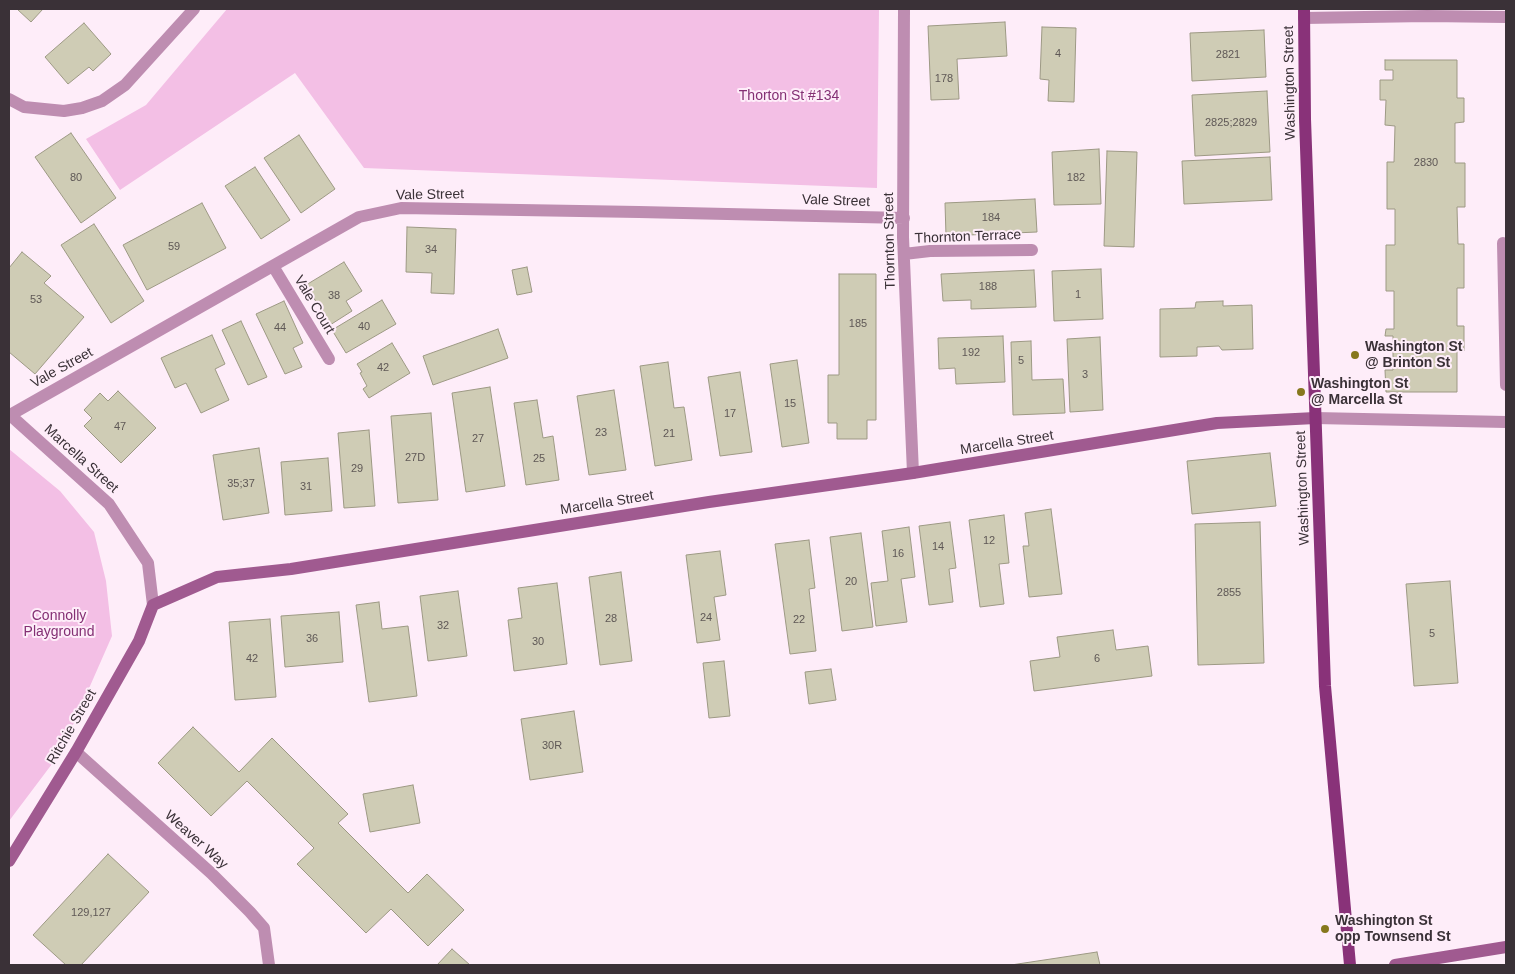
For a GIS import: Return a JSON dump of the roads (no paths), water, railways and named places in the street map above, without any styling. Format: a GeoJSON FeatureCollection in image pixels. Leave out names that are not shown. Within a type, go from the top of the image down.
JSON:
{"type":"FeatureCollection","features":[{"type":"Feature","properties":{"kind":"main road","name":"Washington Street"},"geometry":{"type":"LineString","coordinates":[[1304,14],[1305,119],[1326,686],[1350,965]]}},
{"type":"Feature","properties":{"kind":"street"},"geometry":{"type":"LineString","coordinates":[[9,99],[24,107],[64,111],[102,102],[125,85],[194,9]]}},
{"type":"Feature","properties":{"kind":"street","name":"Thornton Street"},"geometry":{"type":"LineString","coordinates":[[904,9],[904,254],[913,473]]}},
{"type":"Feature","properties":{"kind":"street"},"geometry":{"type":"LineString","coordinates":[[1304,14],[1506,17]]}},
{"type":"Feature","properties":{"kind":"street","name":"Vale Street"},"geometry":{"type":"LineString","coordinates":[[9,414],[359,218],[401,208],[629,211],[904,218]]}},
{"type":"Feature","properties":{"kind":"street"},"geometry":{"type":"LineString","coordinates":[[1503,243],[1506,385]]}},
{"type":"Feature","properties":{"kind":"street","name":"Thornton Terrace"},"geometry":{"type":"LineString","coordinates":[[904,254],[930,251],[1032,250]]}},
{"type":"Feature","properties":{"kind":"street","name":"Vale Court"},"geometry":{"type":"LineString","coordinates":[[273,266],[329,359]]}},
{"type":"Feature","properties":{"kind":"street","name":"Marcella Street"},"geometry":{"type":"LineString","coordinates":[[9,414],[110,504],[148,563],[153,604],[217,577],[291,569],[708,502],[913,473],[1217,423],[1315,418]]}},
{"type":"Feature","properties":{"kind":"street"},"geometry":{"type":"LineString","coordinates":[[1315,418],[1506,422]]}},
{"type":"Feature","properties":{"kind":"street","name":"Ritchie Street"},"geometry":{"type":"LineString","coordinates":[[9,861],[76,752],[139,640],[153,604]]}},
{"type":"Feature","properties":{"kind":"street","name":"Weaver Way"},"geometry":{"type":"LineString","coordinates":[[76,752],[211,873],[250,912],[264,928],[269,965]]}},
{"type":"Feature","properties":{"kind":"street"},"geometry":{"type":"LineString","coordinates":[[1395,965],[1506,947]]}},
{"type":"Feature","properties":{"kind":"place","name":"Washington St @ Brinton St"},"geometry":{"type":"Point","coordinates":[1355,355]}},
{"type":"Feature","properties":{"kind":"place","name":"Washington St @ Marcella St"},"geometry":{"type":"Point","coordinates":[1301,392]}},
{"type":"Feature","properties":{"kind":"place","name":"Washington St opp Townsend St"},"geometry":{"type":"Point","coordinates":[1325,929]}},
{"type":"Feature","properties":{"kind":"park label","name":"Thorton St #134"},"geometry":{"type":"Point","coordinates":[789,96]}},
{"type":"Feature","properties":{"kind":"park label","name":"Connolly Playground"},"geometry":{"type":"Point","coordinates":[59,624]}}]}
